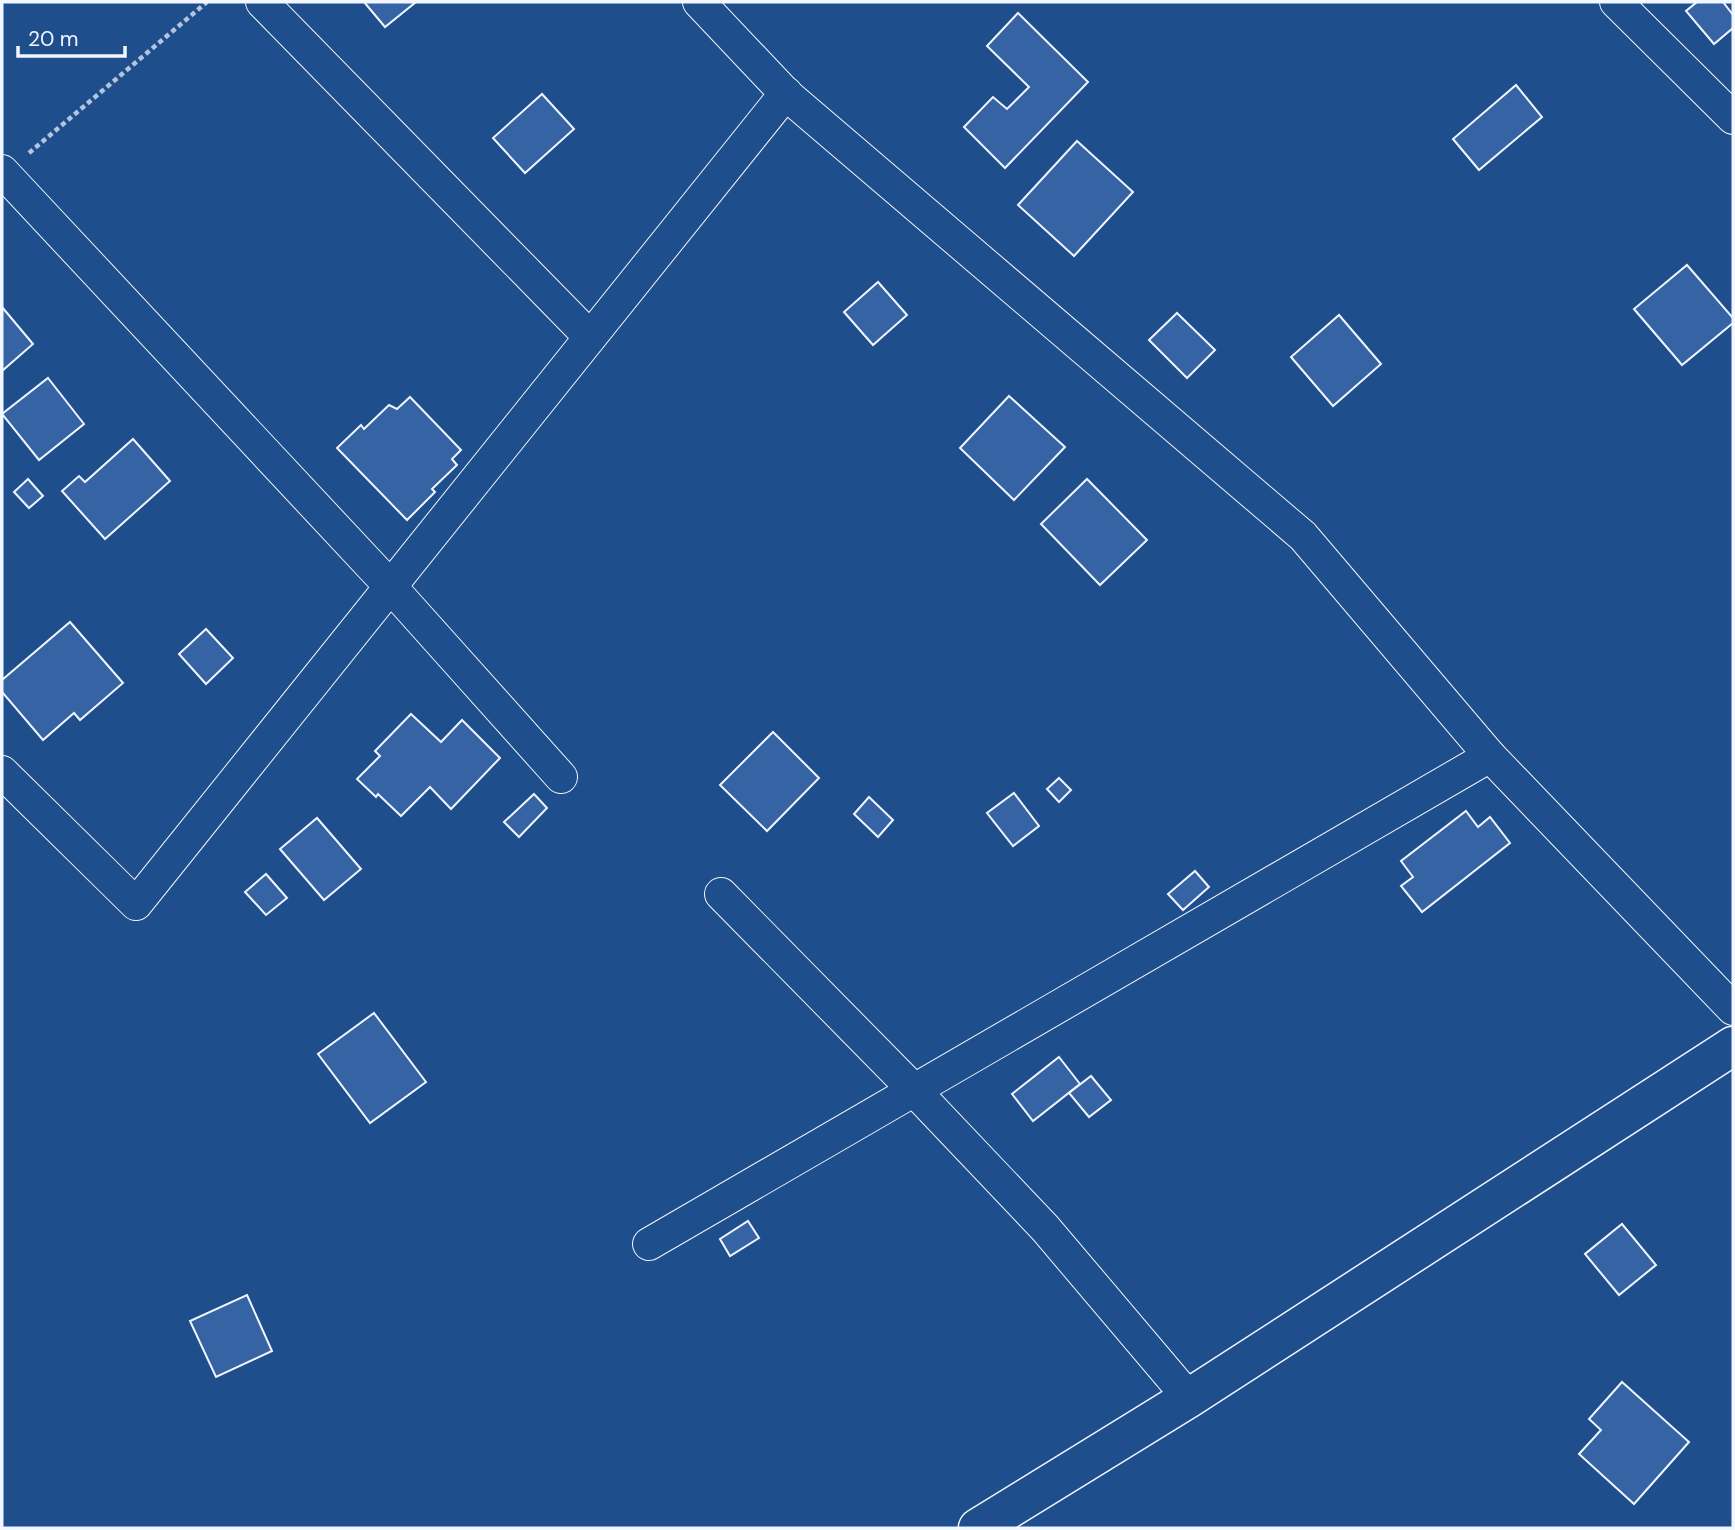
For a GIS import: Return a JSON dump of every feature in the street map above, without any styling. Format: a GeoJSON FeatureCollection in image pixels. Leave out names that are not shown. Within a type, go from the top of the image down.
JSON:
{"type":"FeatureCollection","features":[{"type":"Feature","properties":{"kind":"main road"},"geometry":{"type":"LineString","coordinates":[[978,1528],[1189,1398],[1733,1046]]}},
{"type":"Feature","properties":{"kind":"street"},"geometry":{"type":"LineString","coordinates":[[262,2],[590,337]]}},
{"type":"Feature","properties":{"kind":"street"},"geometry":{"type":"LineString","coordinates":[[699,2],[786,93],[1303,536],[1490,756],[1733,1009]]}},
{"type":"Feature","properties":{"kind":"street"},"geometry":{"type":"LineString","coordinates":[[1616,2],[1730,109]]}},
{"type":"Feature","properties":{"kind":"street"},"geometry":{"type":"LineString","coordinates":[[2,772],[136,904],[786,93]]}},
{"type":"Feature","properties":{"kind":"street"},"geometry":{"type":"LineString","coordinates":[[3,173],[390,586],[561,777]]}},
{"type":"Feature","properties":{"kind":"street"},"geometry":{"type":"LineString","coordinates":[[649,1244],[1490,756]]}},
{"type":"Feature","properties":{"kind":"street"},"geometry":{"type":"LineString","coordinates":[[721,894],[1045,1228],[1189,1398]]}},
{"type":"Feature","properties":{"kind":"path"},"geometry":{"type":"LineString","coordinates":[[3,173],[207,2]]}},
{"type":"Feature","properties":{"kind":"building"},"geometry":{"type":"Polygon","coordinates":[[[364,2],[416,2],[385,27],[364,2]]]}},
{"type":"Feature","properties":{"kind":"building"},"geometry":{"type":"Polygon","coordinates":[[[1697,2],[1723,2],[1733,15],[1733,28],[1714,44],[1686,11],[1697,2]]]}},
{"type":"Feature","properties":{"kind":"building"},"geometry":{"type":"Polygon","coordinates":[[[1018,13],[1088,82],[1005,168],[964,127],[993,97],[1007,109],[1029,87],[987,46],[1018,13]]]}},
{"type":"Feature","properties":{"kind":"building"},"geometry":{"type":"Polygon","coordinates":[[[1516,85],[1542,117],[1479,170],[1453,139],[1516,85]]]}},
{"type":"Feature","properties":{"kind":"building"},"geometry":{"type":"Polygon","coordinates":[[[542,94],[574,129],[525,173],[493,138],[542,94]]]}},
{"type":"Feature","properties":{"kind":"building"},"geometry":{"type":"Polygon","coordinates":[[[1077,141],[1133,192],[1074,256],[1018,205],[1077,141]]]}},
{"type":"Feature","properties":{"kind":"building"},"geometry":{"type":"Polygon","coordinates":[[[1687,265],[1733,318],[1733,323],[1682,365],[1634,309],[1687,265]]]}},
{"type":"Feature","properties":{"kind":"building"},"geometry":{"type":"Polygon","coordinates":[[[878,282],[907,315],[873,345],[844,312],[878,282]]]}},
{"type":"Feature","properties":{"kind":"building"},"geometry":{"type":"Polygon","coordinates":[[[2,307],[33,344],[2,371],[2,307]]]}},
{"type":"Feature","properties":{"kind":"building"},"geometry":{"type":"Polygon","coordinates":[[[1177,313],[1215,350],[1187,378],[1149,340],[1177,313]]]}},
{"type":"Feature","properties":{"kind":"building"},"geometry":{"type":"Polygon","coordinates":[[[1339,315],[1381,364],[1333,406],[1291,357],[1339,315]]]}},
{"type":"Feature","properties":{"kind":"building"},"geometry":{"type":"Polygon","coordinates":[[[48,378],[84,424],[39,460],[2,414],[48,378]]]}},
{"type":"Feature","properties":{"kind":"building"},"geometry":{"type":"Polygon","coordinates":[[[1009,396],[1065,447],[1014,500],[960,448],[1009,396]]]}},
{"type":"Feature","properties":{"kind":"building"},"geometry":{"type":"Polygon","coordinates":[[[410,397],[461,450],[452,459],[457,465],[432,489],[435,492],[407,520],[337,448],[361,425],[364,429],[389,405],[397,409],[410,397]]]}},
{"type":"Feature","properties":{"kind":"building"},"geometry":{"type":"Polygon","coordinates":[[[133,439],[170,481],[105,539],[62,491],[79,476],[85,482],[133,439]]]}},
{"type":"Feature","properties":{"kind":"building"},"geometry":{"type":"Polygon","coordinates":[[[28,479],[43,496],[29,508],[14,492],[28,479]]]}},
{"type":"Feature","properties":{"kind":"building"},"geometry":{"type":"Polygon","coordinates":[[[1087,479],[1147,540],[1100,585],[1041,524],[1087,479]]]}},
{"type":"Feature","properties":{"kind":"building"},"geometry":{"type":"Polygon","coordinates":[[[70,622],[123,683],[80,720],[74,713],[43,740],[2,692],[2,680],[70,622]]]}},
{"type":"Feature","properties":{"kind":"building"},"geometry":{"type":"Polygon","coordinates":[[[206,629],[233,658],[206,684],[179,654],[206,629]]]}},
{"type":"Feature","properties":{"kind":"building"},"geometry":{"type":"Polygon","coordinates":[[[411,714],[441,742],[462,720],[500,758],[451,809],[430,787],[401,816],[357,779],[380,756],[375,751],[411,714]]]}},
{"type":"Feature","properties":{"kind":"building"},"geometry":{"type":"Polygon","coordinates":[[[773,732],[819,778],[767,831],[720,785],[773,732]]]}},
{"type":"Feature","properties":{"kind":"building"},"geometry":{"type":"Polygon","coordinates":[[[1059,778],[1071,790],[1059,802],[1047,789],[1059,778]]]}},
{"type":"Feature","properties":{"kind":"building"},"geometry":{"type":"Polygon","coordinates":[[[1014,793],[1039,826],[1013,846],[987,813],[1014,793]]]}},
{"type":"Feature","properties":{"kind":"building"},"geometry":{"type":"Polygon","coordinates":[[[534,794],[547,808],[519,837],[504,822],[534,794]]]}},
{"type":"Feature","properties":{"kind":"building"},"geometry":{"type":"Polygon","coordinates":[[[869,797],[893,820],[878,837],[854,814],[869,797]]]}},
{"type":"Feature","properties":{"kind":"building"},"geometry":{"type":"Polygon","coordinates":[[[1466,811],[1478,827],[1490,817],[1510,843],[1422,912],[1401,886],[1413,877],[1401,861],[1466,811]]]}},
{"type":"Feature","properties":{"kind":"building"},"geometry":{"type":"Polygon","coordinates":[[[317,818],[361,869],[324,900],[280,849],[317,818]]]}},
{"type":"Feature","properties":{"kind":"building"},"geometry":{"type":"Polygon","coordinates":[[[1195,871],[1209,887],[1183,910],[1168,894],[1195,871]]]}},
{"type":"Feature","properties":{"kind":"building"},"geometry":{"type":"Polygon","coordinates":[[[266,874],[287,898],[266,915],[245,892],[266,874]]]}},
{"type":"Feature","properties":{"kind":"building"},"geometry":{"type":"Polygon","coordinates":[[[374,1013],[426,1082],[370,1123],[318,1054],[374,1013]]]}},
{"type":"Feature","properties":{"kind":"building"},"geometry":{"type":"Polygon","coordinates":[[[1059,1057],[1080,1084],[1033,1121],[1012,1094],[1059,1057]]]}},
{"type":"Feature","properties":{"kind":"building"},"geometry":{"type":"Polygon","coordinates":[[[1091,1076],[1111,1100],[1089,1117],[1069,1093],[1091,1076]]]}},
{"type":"Feature","properties":{"kind":"building"},"geometry":{"type":"Polygon","coordinates":[[[748,1221],[759,1238],[730,1256],[720,1239],[748,1221]]]}},
{"type":"Feature","properties":{"kind":"building"},"geometry":{"type":"Polygon","coordinates":[[[1622,1224],[1656,1265],[1619,1295],[1585,1254],[1622,1224]]]}},
{"type":"Feature","properties":{"kind":"building"},"geometry":{"type":"Polygon","coordinates":[[[247,1295],[272,1351],[216,1377],[190,1321],[247,1295]]]}},
{"type":"Feature","properties":{"kind":"building"},"geometry":{"type":"Polygon","coordinates":[[[1622,1382],[1689,1442],[1634,1504],[1579,1454],[1601,1430],[1589,1419],[1622,1382]]]}}]}
